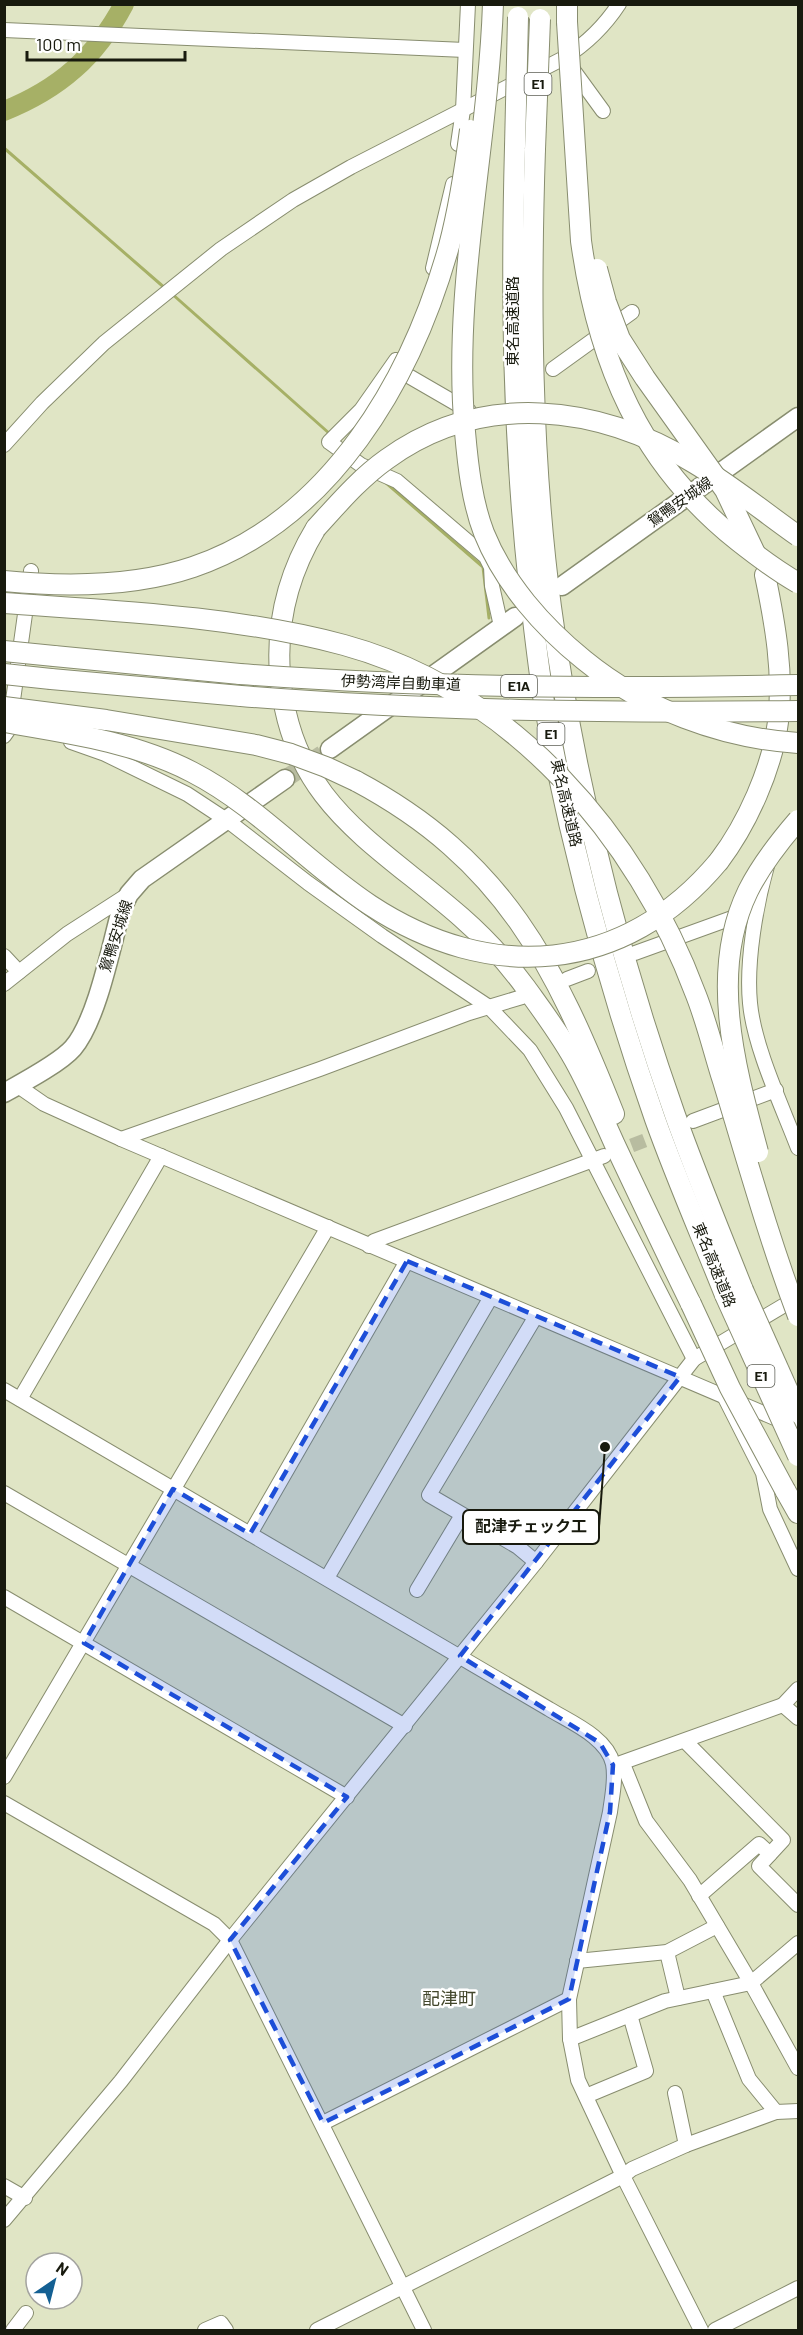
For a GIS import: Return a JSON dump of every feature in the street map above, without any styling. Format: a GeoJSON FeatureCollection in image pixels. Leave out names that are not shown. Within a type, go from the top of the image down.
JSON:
{"type":"FeatureCollection","features":[{"type":"Feature","properties":{"kind":"highway"},"geometry":{"type":"LineString","coordinates":[[4,581],[42,585],[97,583],[156,577],[194,567],[254,538],[317,489],[339,465],[369,424],[389,391],[405,360],[436,285],[462,189],[486,4]]}},
{"type":"Feature","properties":{"kind":"highway"},"geometry":{"type":"LineString","coordinates":[[493,4],[491,52],[463,330],[463,409],[466,444],[472,488],[484,532],[500,567],[520,595],[545,624],[602,675],[645,701],[701,724],[741,735],[798,743]]}},
{"type":"Feature","properties":{"kind":"highway","name":"東名高速道路"},"geometry":{"type":"LineString","coordinates":[[519,11],[525,148],[532,233],[534,385],[538,466],[552,609],[578,762],[606,888],[636,996],[734,1293],[798,1456]]}},
{"type":"Feature","properties":{"kind":"highway","name":"東名高速道路"},"geometry":{"type":"LineString","coordinates":[[525,148],[540,12]]}},
{"type":"Feature","properties":{"kind":"highway"},"geometry":{"type":"LineString","coordinates":[[567,13],[581,242],[594,316],[605,351],[633,417],[658,458],[701,509],[762,560],[798,583]]}},
{"type":"Feature","properties":{"kind":"highway"},"geometry":{"type":"LineString","coordinates":[[6,729],[106,741],[151,755],[192,772],[233,797],[321,869],[370,905],[408,927],[446,943],[482,953],[523,958],[558,956],[591,949],[649,923],[678,902],[706,876],[731,845],[745,820],[760,784],[778,722],[780,675],[777,640],[765,575],[725,490],[620,339],[606,302],[590,240],[575,154]]}},
{"type":"Feature","properties":{"kind":"highway"},"geometry":{"type":"LineString","coordinates":[[798,536],[694,463],[658,444],[604,423],[544,414],[480,417],[436,430],[387,459],[316,528],[305,545],[292,576],[282,610],[279,641],[281,688],[286,712],[294,742],[309,776],[339,815],[375,848],[461,917],[487,942],[526,988],[577,1065],[730,1388],[798,1513]]}},
{"type":"Feature","properties":{"kind":"highway"},"geometry":{"type":"LineString","coordinates":[[4,603],[119,611],[256,626],[346,645],[399,664],[441,684],[484,711],[524,742],[571,787],[596,815],[653,899],[696,995],[770,1236],[798,1316]]}},
{"type":"Feature","properties":{"kind":"highway","name":"伊勢湾岸自動車道"},"geometry":{"type":"LineString","coordinates":[[4,651],[240,674],[385,683],[505,686],[798,685]]}},
{"type":"Feature","properties":{"kind":"highway","name":"伊勢湾岸自動車道"},"geometry":{"type":"LineString","coordinates":[[4,674],[326,703],[504,710],[798,711]]}},
{"type":"Feature","properties":{"kind":"highway"},"geometry":{"type":"LineString","coordinates":[[4,707],[106,720],[256,745],[291,754],[326,767],[388,798],[443,837],[486,880],[524,928],[544,960],[583,1037],[678,1278]]}},
{"type":"Feature","properties":{"kind":"highway"},"geometry":{"type":"LineString","coordinates":[[798,820],[764,864],[747,892],[736,924],[728,992],[730,1025],[743,1097],[798,1299]]}},
{"type":"Feature","properties":{"kind":"highway","name":"東名高速道路"},"geometry":{"type":"LineString","coordinates":[[734,1293],[798,1413]]}},
{"type":"Feature","properties":{"kind":"main road","name":"鴛鴨安城線"},"geometry":{"type":"LineString","coordinates":[[562,586],[798,417]]}},
{"type":"Feature","properties":{"kind":"main road"},"geometry":{"type":"LineString","coordinates":[[330,749],[508,622]]}},
{"type":"Feature","properties":{"kind":"main road","name":"鴛鴨安城線"},"geometry":{"type":"LineString","coordinates":[[11,1090],[72,1050],[86,1029],[121,910],[129,894],[142,879],[285,779]]}},
{"type":"Feature","properties":{"kind":"street"},"geometry":{"type":"LineString","coordinates":[[468,4],[463,110],[454,180],[429,286],[393,367],[361,411],[329,442],[361,465],[398,481],[486,557],[490,567],[492,586],[508,622]]}},
{"type":"Feature","properties":{"kind":"street"},"geometry":{"type":"LineString","coordinates":[[4,445],[42,403],[104,343],[221,249],[322,183],[564,58],[585,45],[606,23],[619,4]]}},
{"type":"Feature","properties":{"kind":"street"},"geometry":{"type":"LineString","coordinates":[[4,30],[465,50]]}},
{"type":"Feature","properties":{"kind":"street"},"geometry":{"type":"LineString","coordinates":[[564,58],[603,111]]}},
{"type":"Feature","properties":{"kind":"street"},"geometry":{"type":"LineString","coordinates":[[553,369],[632,312]]}},
{"type":"Feature","properties":{"kind":"street"},"geometry":{"type":"LineString","coordinates":[[393,367],[470,411],[483,414]]}},
{"type":"Feature","properties":{"kind":"street"},"geometry":{"type":"LineString","coordinates":[[31,571],[6,729],[81,745],[162,780],[228,820],[308,883],[489,1008],[516,1034],[542,1068],[598,1158],[694,1359]]}},
{"type":"Feature","properties":{"kind":"street"},"geometry":{"type":"LineString","coordinates":[[798,814],[776,839],[772,848],[749,968],[750,1004],[758,1038],[798,1148]]}},
{"type":"Feature","properties":{"kind":"street"},"geometry":{"type":"LineString","coordinates":[[4,984],[67,934],[129,894]]}},
{"type":"Feature","properties":{"kind":"street"},"geometry":{"type":"LineString","coordinates":[[635,953],[759,908]]}},
{"type":"Feature","properties":{"kind":"street"},"geometry":{"type":"LineString","coordinates":[[4,956],[19,972]]}},
{"type":"Feature","properties":{"kind":"street"},"geometry":{"type":"LineString","coordinates":[[567,979],[588,971]]}},
{"type":"Feature","properties":{"kind":"street"},"geometry":{"type":"LineString","coordinates":[[121,1139],[320,1069],[469,1013],[522,997]]}},
{"type":"Feature","properties":{"kind":"street"},"geometry":{"type":"LineString","coordinates":[[11,1090],[369,1246],[798,1428]]}},
{"type":"Feature","properties":{"kind":"street"},"geometry":{"type":"LineString","coordinates":[[693,1121],[776,1090]]}},
{"type":"Feature","properties":{"kind":"street"},"geometry":{"type":"LineString","coordinates":[[20,1399],[161,1156]]}},
{"type":"Feature","properties":{"kind":"street"},"geometry":{"type":"LineString","coordinates":[[369,1246],[374,1241],[598,1158]]}},
{"type":"Feature","properties":{"kind":"street"},"geometry":{"type":"LineString","coordinates":[[4,1777],[328,1227]]}},
{"type":"Feature","properties":{"kind":"street"},"geometry":{"type":"LineString","coordinates":[[250,1534],[407,1261]]}},
{"type":"Feature","properties":{"kind":"street"},"geometry":{"type":"LineString","coordinates":[[327,1578],[491,1297]]}},
{"type":"Feature","properties":{"kind":"street"},"geometry":{"type":"LineString","coordinates":[[4,2220],[25,2198],[121,2081],[230,1940],[536,1562],[694,1359],[798,1299]]}},
{"type":"Feature","properties":{"kind":"street"},"geometry":{"type":"LineString","coordinates":[[536,1316],[429,1495],[518,1547],[536,1562]]}},
{"type":"Feature","properties":{"kind":"street"},"geometry":{"type":"LineString","coordinates":[[4,1390],[592,1735],[618,1765],[646,1821],[699,1896],[798,2068]]}},
{"type":"Feature","properties":{"kind":"street"},"geometry":{"type":"LineString","coordinates":[[724,1396],[763,1473],[770,1509],[798,1569]]}},
{"type":"Feature","properties":{"kind":"street"},"geometry":{"type":"LineString","coordinates":[[4,1493],[405,1726]]}},
{"type":"Feature","properties":{"kind":"street"},"geometry":{"type":"LineString","coordinates":[[417,1590],[462,1515]]}},
{"type":"Feature","properties":{"kind":"street"},"geometry":{"type":"LineString","coordinates":[[4,1597],[347,1797]]}},
{"type":"Feature","properties":{"kind":"street"},"geometry":{"type":"LineString","coordinates":[[618,1765],[783,1705],[798,1689]]}},
{"type":"Feature","properties":{"kind":"street"},"geometry":{"type":"LineString","coordinates":[[783,1705],[798,1718]]}},
{"type":"Feature","properties":{"kind":"street"},"geometry":{"type":"LineString","coordinates":[[686,1741],[783,1840],[759,1866],[798,1905]]}},
{"type":"Feature","properties":{"kind":"street"},"geometry":{"type":"LineString","coordinates":[[618,1765],[570,1999],[570,2039],[578,2080],[623,2176],[701,2331]]}},
{"type":"Feature","properties":{"kind":"street"},"geometry":{"type":"LineString","coordinates":[[4,1803],[214,1924],[230,1940],[424,2331]]}},
{"type":"Feature","properties":{"kind":"street"},"geometry":{"type":"LineString","coordinates":[[699,1896],[759,1844],[770,1854]]}},
{"type":"Feature","properties":{"kind":"street"},"geometry":{"type":"LineString","coordinates":[[577,1962],[667,1952],[717,1926]]}},
{"type":"Feature","properties":{"kind":"street"},"geometry":{"type":"LineString","coordinates":[[570,2039],[665,2001],[751,1983],[798,1943]]}},
{"type":"Feature","properties":{"kind":"street"},"geometry":{"type":"LineString","coordinates":[[667,1952],[678,1998]]}},
{"type":"Feature","properties":{"kind":"street"},"geometry":{"type":"LineString","coordinates":[[713,1991],[749,2079],[776,2112]]}},
{"type":"Feature","properties":{"kind":"street"},"geometry":{"type":"LineString","coordinates":[[322,2123],[570,1999]]}},
{"type":"Feature","properties":{"kind":"street"},"geometry":{"type":"LineString","coordinates":[[586,2096],[646,2071],[630,2015]]}},
{"type":"Feature","properties":{"kind":"street"},"geometry":{"type":"LineString","coordinates":[[675,2093],[686,2145]]}},
{"type":"Feature","properties":{"kind":"street"},"geometry":{"type":"LineString","coordinates":[[317,2331],[633,2169],[686,2145],[776,2112],[798,2111]]}},
{"type":"Feature","properties":{"kind":"street"},"geometry":{"type":"LineString","coordinates":[[4,2186],[25,2198]]}},
{"type":"Feature","properties":{"kind":"street"},"geometry":{"type":"LineString","coordinates":[[715,2331],[798,2288]]}},
{"type":"Feature","properties":{"kind":"street"},"geometry":{"type":"LineString","coordinates":[[13,2331],[26,2313]]}},
{"type":"Feature","properties":{"kind":"street"},"geometry":{"type":"LineString","coordinates":[[205,2331],[221,2323],[226,2331]]}},
{"type":"Feature","properties":{"kind":"highlighted area"},"geometry":{"type":"Polygon","coordinates":[[[407,1261],[680,1377],[460,1656],[600,1743],[613,1765],[610,1812],[569,1999],[323,2123],[230,1940],[347,1797],[84,1643],[173,1489],[250,1534],[407,1261]]]}},
{"type":"Feature","properties":{"kind":"waterway"},"geometry":{"type":"LineString","coordinates":[[4,111],[42,92],[74,69],[101,40],[124,4]]}},
{"type":"Feature","properties":{"kind":"waterway"},"geometry":{"type":"LineString","coordinates":[[4,148],[166,289]]}},
{"type":"Feature","properties":{"kind":"waterway"},"geometry":{"type":"LineString","coordinates":[[171,293],[330,434]]}},
{"type":"Feature","properties":{"kind":"waterway"},"geometry":{"type":"LineString","coordinates":[[385,482],[483,567],[489,618]]}},
{"type":"Feature","properties":{"kind":"tunnel"},"geometry":{"type":"LineString","coordinates":[[285,779],[330,749]]}},
{"type":"Feature","properties":{"kind":"tunnel"},"geometry":{"type":"LineString","coordinates":[[612,1153],[667,1132]]}},
{"type":"Feature","properties":{"kind":"place","name":"配津チェック工"},"geometry":{"type":"Point","coordinates":[605,1447]}},
{"type":"Feature","properties":{"kind":"district","name":"配津町"},"geometry":{"type":"Point","coordinates":[449,1999]}}]}
